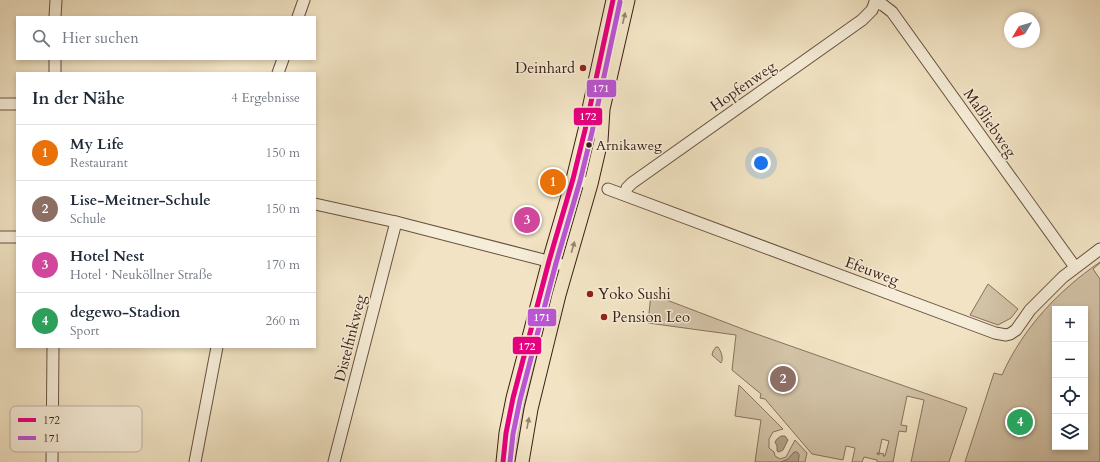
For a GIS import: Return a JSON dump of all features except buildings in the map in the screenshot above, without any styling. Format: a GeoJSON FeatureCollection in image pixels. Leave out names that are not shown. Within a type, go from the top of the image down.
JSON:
{"type":"FeatureCollection","features":[{"type":"Feature","properties":{"kind":"main road"},"geometry":{"type":"LineString","coordinates":[[503,462],[506,433],[513,398],[548,261],[586,130],[590,104],[613,0]]}},
{"type":"Feature","properties":{"kind":"main road"},"geometry":{"type":"LineString","coordinates":[[522,462],[531,409],[562,285],[591,184],[601,141],[603,109],[628,0]]}},
{"type":"Feature","properties":{"kind":"street"},"geometry":{"type":"LineString","coordinates":[[55,16],[56,0]]}},
{"type":"Feature","properties":{"kind":"street"},"geometry":{"type":"LineString","coordinates":[[298,16],[304,0]]}},
{"type":"Feature","properties":{"kind":"street","name":"Hopfenweg"},"geometry":{"type":"LineString","coordinates":[[625,195],[627,188],[632,183],[862,20],[872,10],[875,1]]}},
{"type":"Feature","properties":{"kind":"street","name":"Maßliebweg"},"geometry":{"type":"LineString","coordinates":[[875,1],[892,12],[1075,268]]}},
{"type":"Feature","properties":{"kind":"street"},"geometry":{"type":"LineString","coordinates":[[55,60],[55,72]]}},
{"type":"Feature","properties":{"kind":"street"},"geometry":{"type":"LineString","coordinates":[[278,72],[283,60]]}},
{"type":"Feature","properties":{"kind":"street"},"geometry":{"type":"LineString","coordinates":[[0,104],[16,104]]}},
{"type":"Feature","properties":{"kind":"street"},"geometry":{"type":"LineString","coordinates":[[573,179],[591,184]]}},
{"type":"Feature","properties":{"kind":"street","name":"Efeuweg"},"geometry":{"type":"LineString","coordinates":[[608,189],[995,333],[1006,335],[1016,330],[1030,310],[1063,277],[1100,249]]}},
{"type":"Feature","properties":{"kind":"street"},"geometry":{"type":"LineString","coordinates":[[316,204],[396,222],[567,266]]}},
{"type":"Feature","properties":{"kind":"street","name":"Distelfinkweg"},"geometry":{"type":"LineString","coordinates":[[334,462],[396,222]]}},
{"type":"Feature","properties":{"kind":"street"},"geometry":{"type":"LineString","coordinates":[[0,237],[16,237]]}},
{"type":"Feature","properties":{"kind":"street"},"geometry":{"type":"LineString","coordinates":[[52,406],[53,348]]}},
{"type":"Feature","properties":{"kind":"street"},"geometry":{"type":"LineString","coordinates":[[196,462],[217,348]]}},
{"type":"Feature","properties":{"kind":"street"},"geometry":{"type":"LineString","coordinates":[[52,452],[52,462]]}},
{"type":"Feature","properties":{"kind":"shaded area"},"geometry":{"type":"Polygon","coordinates":[[[616,5],[620,6],[598,102],[595,101],[616,5]]]}},
{"type":"Feature","properties":{"kind":"shaded area"},"geometry":{"type":"Polygon","coordinates":[[[595,122],[593,150],[588,169],[583,168],[590,145],[593,124],[595,122]]]}},
{"type":"Feature","properties":{"kind":"shaded area"},"geometry":{"type":"Polygon","coordinates":[[[574,199],[580,200],[566,248],[561,246],[574,199]]]}},
{"type":"Feature","properties":{"kind":"shaded area"},"geometry":{"type":"Polygon","coordinates":[[[1100,262],[1093,269],[1100,279],[1100,462],[965,462],[994,373],[1002,375],[1020,342],[1031,326],[1070,285],[1100,262]]]}},
{"type":"Feature","properties":{"kind":"shaded area"},"geometry":{"type":"Polygon","coordinates":[[[555,271],[557,272],[558,278],[525,404],[515,462],[510,462],[520,403],[555,271]]]}},
{"type":"Feature","properties":{"kind":"shaded area"},"geometry":{"type":"Polygon","coordinates":[[[988,284],[1018,309],[1011,318],[998,325],[970,315],[988,284]]]}},
{"type":"Feature","properties":{"kind":"shaded area"},"geometry":{"type":"Polygon","coordinates":[[[651,294],[748,331],[967,408],[949,462],[911,462],[924,400],[907,396],[901,425],[907,426],[906,432],[899,431],[893,462],[877,462],[877,460],[864,457],[862,462],[852,462],[855,448],[846,446],[843,460],[812,454],[765,399],[760,398],[761,394],[732,370],[736,335],[648,323],[651,294]],[[882,439],[879,453],[884,454],[883,456],[885,456],[889,441],[882,439]]]}},
{"type":"Feature","properties":{"kind":"shaded area"},"geometry":{"type":"Polygon","coordinates":[[[716,347],[718,347],[721,353],[721,363],[712,355],[716,347]]]}},
{"type":"Feature","properties":{"kind":"shaded area"},"geometry":{"type":"Polygon","coordinates":[[[739,385],[783,429],[773,432],[769,439],[769,448],[774,452],[775,456],[780,459],[786,457],[795,440],[807,453],[805,462],[755,462],[761,420],[735,416],[739,385]]]}},
{"type":"Feature","properties":{"kind":"shaded area"},"geometry":{"type":"Polygon","coordinates":[[[781,436],[785,436],[788,440],[783,450],[779,452],[777,451],[775,442],[781,436]]]}},
{"type":"Feature","properties":{"kind":"shaded area"},"geometry":{"type":"Polygon","coordinates":[[[794,452],[799,454],[798,462],[781,462],[788,459],[794,452]]]}},
{"type":"Feature","properties":{"kind":"transit line","name":"172"},"geometry":{"type":"LineString","coordinates":[[503,462],[506,433],[513,398],[549,261],[573,179],[613,0]]}},
{"type":"Feature","properties":{"kind":"transit line","name":"171"},"geometry":{"type":"LineString","coordinates":[[510,462],[513,434],[520,400],[556,263],[580,181],[620,2]]}},
{"type":"Feature","properties":{"kind":"place","name":"Deinhard"},"geometry":{"type":"Point","coordinates":[583,68]}},
{"type":"Feature","properties":{"kind":"place","name":"Arnikaweg"},"geometry":{"type":"Point","coordinates":[589,145]}},
{"type":"Feature","properties":{"kind":"place","name":"My Life"},"geometry":{"type":"Point","coordinates":[553,182]}},
{"type":"Feature","properties":{"kind":"place","name":"Hotel Nest"},"geometry":{"type":"Point","coordinates":[527,220]}},
{"type":"Feature","properties":{"kind":"place","name":"Yoko Sushi"},"geometry":{"type":"Point","coordinates":[590,294]}},
{"type":"Feature","properties":{"kind":"place","name":"Pension Leo"},"geometry":{"type":"Point","coordinates":[604,317]}},
{"type":"Feature","properties":{"kind":"place","name":"Lise-Meitner-Schule"},"geometry":{"type":"Point","coordinates":[783,379]}},
{"type":"Feature","properties":{"kind":"place","name":"degewo-Stadion"},"geometry":{"type":"Point","coordinates":[1020,422]}}]}
